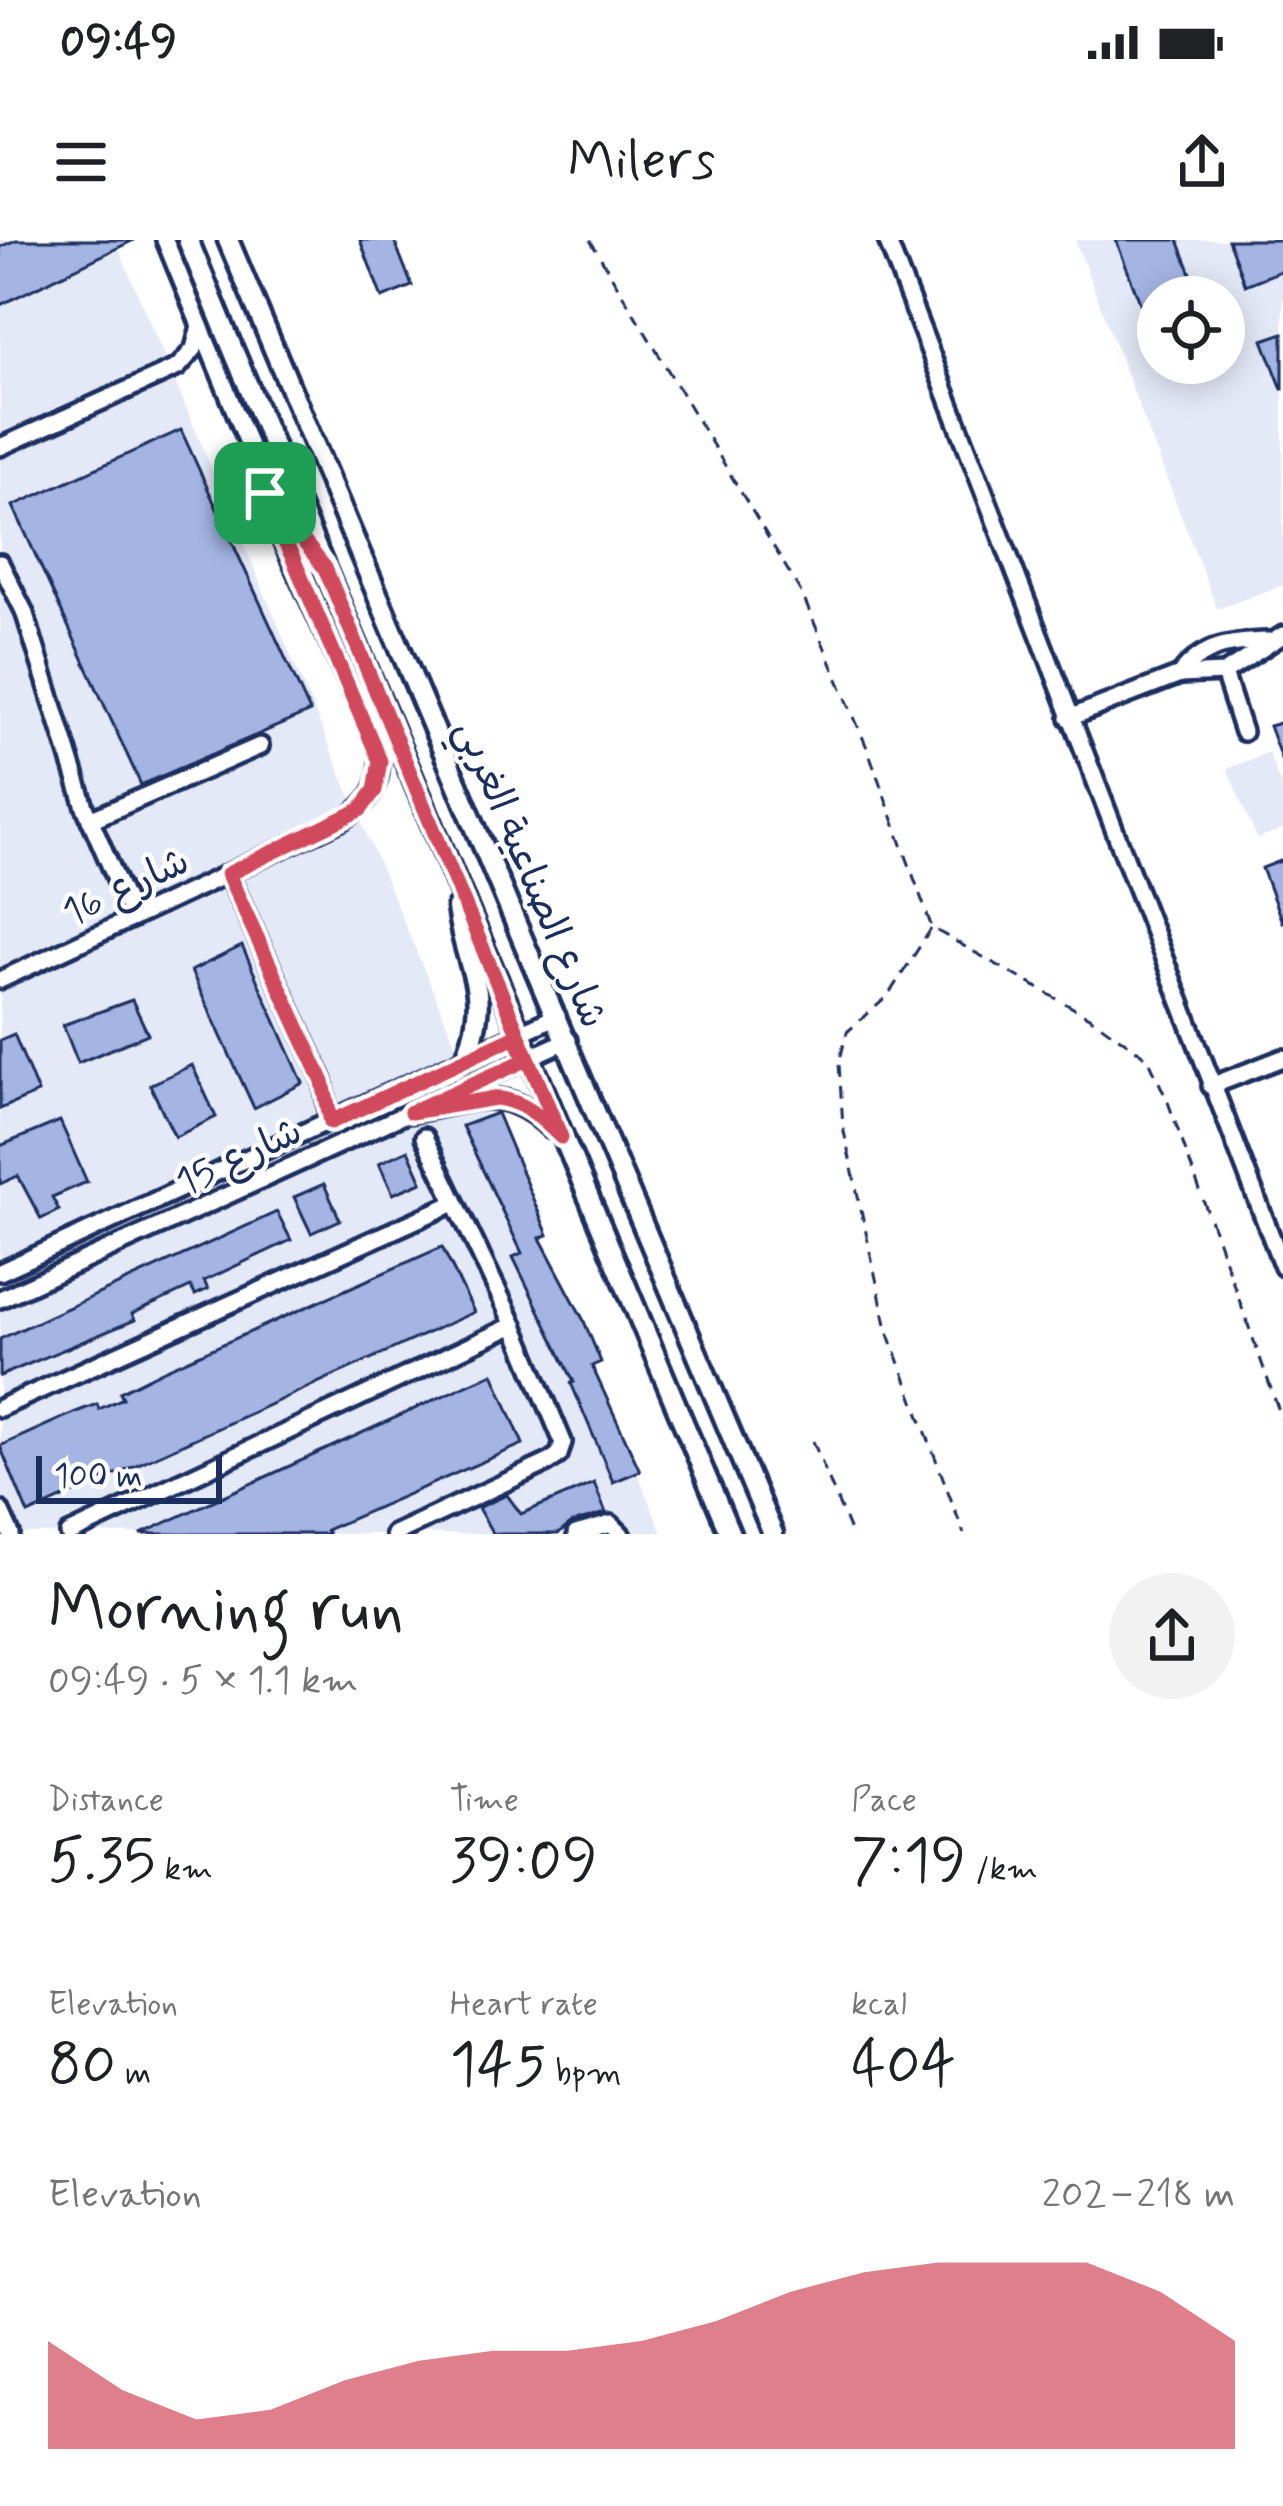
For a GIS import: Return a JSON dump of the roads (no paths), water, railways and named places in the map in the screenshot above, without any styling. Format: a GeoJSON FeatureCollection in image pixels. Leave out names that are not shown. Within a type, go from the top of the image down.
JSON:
{"type":"FeatureCollection","features":[{"type":"Feature","properties":{"kind":"main road","name":"شارع الصناعية الغربي"},"geometry":{"type":"LineString","coordinates":[[188,240],[526,1060],[730,1534]]}},
{"type":"Feature","properties":{"kind":"main road","name":"شارع الصناعية الغربي"},"geometry":{"type":"LineString","coordinates":[[228,240],[773,1534]]}},
{"type":"Feature","properties":{"kind":"main road"},"geometry":{"type":"LineString","coordinates":[[265,493],[325,568]]}},
{"type":"Feature","properties":{"kind":"main road"},"geometry":{"type":"LineString","coordinates":[[452,873],[458,918],[480,1000],[478,1024],[466,1058]]}},
{"type":"Feature","properties":{"kind":"main road"},"geometry":{"type":"LineString","coordinates":[[411,1112],[496,1098],[511,1100],[524,1104],[561,1137]]}},
{"type":"Feature","properties":{"kind":"street"},"geometry":{"type":"LineString","coordinates":[[165,240],[265,493]]}},
{"type":"Feature","properties":{"kind":"street"},"geometry":{"type":"LineString","coordinates":[[886,240],[1283,1268]]}},
{"type":"Feature","properties":{"kind":"street"},"geometry":{"type":"LineString","coordinates":[[0,447],[178,367],[194,349],[200,326]]}},
{"type":"Feature","properties":{"kind":"street"},"geometry":{"type":"LineString","coordinates":[[178,367],[201,368],[222,379]]}},
{"type":"Feature","properties":{"kind":"street","name":"شارع 16"},"geometry":{"type":"LineString","coordinates":[[0,980],[343,820],[360,810],[375,790],[380,761],[377,746],[269,513],[265,493]]}},
{"type":"Feature","properties":{"kind":"street"},"geometry":{"type":"LineString","coordinates":[[0,563],[23,611],[90,820],[133,919]]}},
{"type":"Feature","properties":{"kind":"street"},"geometry":{"type":"LineString","coordinates":[[1069,718],[1180,675],[1224,673],[1276,638]]}},
{"type":"Feature","properties":{"kind":"street"},"geometry":{"type":"LineString","coordinates":[[1180,675],[1192,659],[1213,647],[1276,638]]}},
{"type":"Feature","properties":{"kind":"street"},"geometry":{"type":"LineString","coordinates":[[1224,673],[1243,731]]}},
{"type":"Feature","properties":{"kind":"street"},"geometry":{"type":"LineString","coordinates":[[90,820],[260,746]]}},
{"type":"Feature","properties":{"kind":"street"},"geometry":{"type":"LineString","coordinates":[[228,874],[323,1082],[331,1122]]}},
{"type":"Feature","properties":{"kind":"street","name":"شارع 15"},"geometry":{"type":"LineString","coordinates":[[0,1272],[557,1016]]}},
{"type":"Feature","properties":{"kind":"street","name":"شارع 15"},"geometry":{"type":"LineString","coordinates":[[0,1299],[568,1040]]}},
{"type":"Feature","properties":{"kind":"street"},"geometry":{"type":"LineString","coordinates":[[1211,1086],[1283,1058]]}},
{"type":"Feature","properties":{"kind":"street"},"geometry":{"type":"LineString","coordinates":[[394,1534],[559,1455],[563,1442],[514,1325],[424,1137]]}},
{"type":"Feature","properties":{"kind":"street"},"geometry":{"type":"LineString","coordinates":[[0,1408],[454,1203]]}},
{"type":"Feature","properties":{"kind":"street"},"geometry":{"type":"LineString","coordinates":[[69,1534],[514,1325]]}},
{"type":"Feature","properties":{"kind":"street"},"geometry":{"type":"LineString","coordinates":[[0,1510],[10,1534]]}},
{"type":"Feature","properties":{"kind":"street"},"geometry":{"type":"LineString","coordinates":[[577,1534],[611,1524],[621,1534]]}}]}
